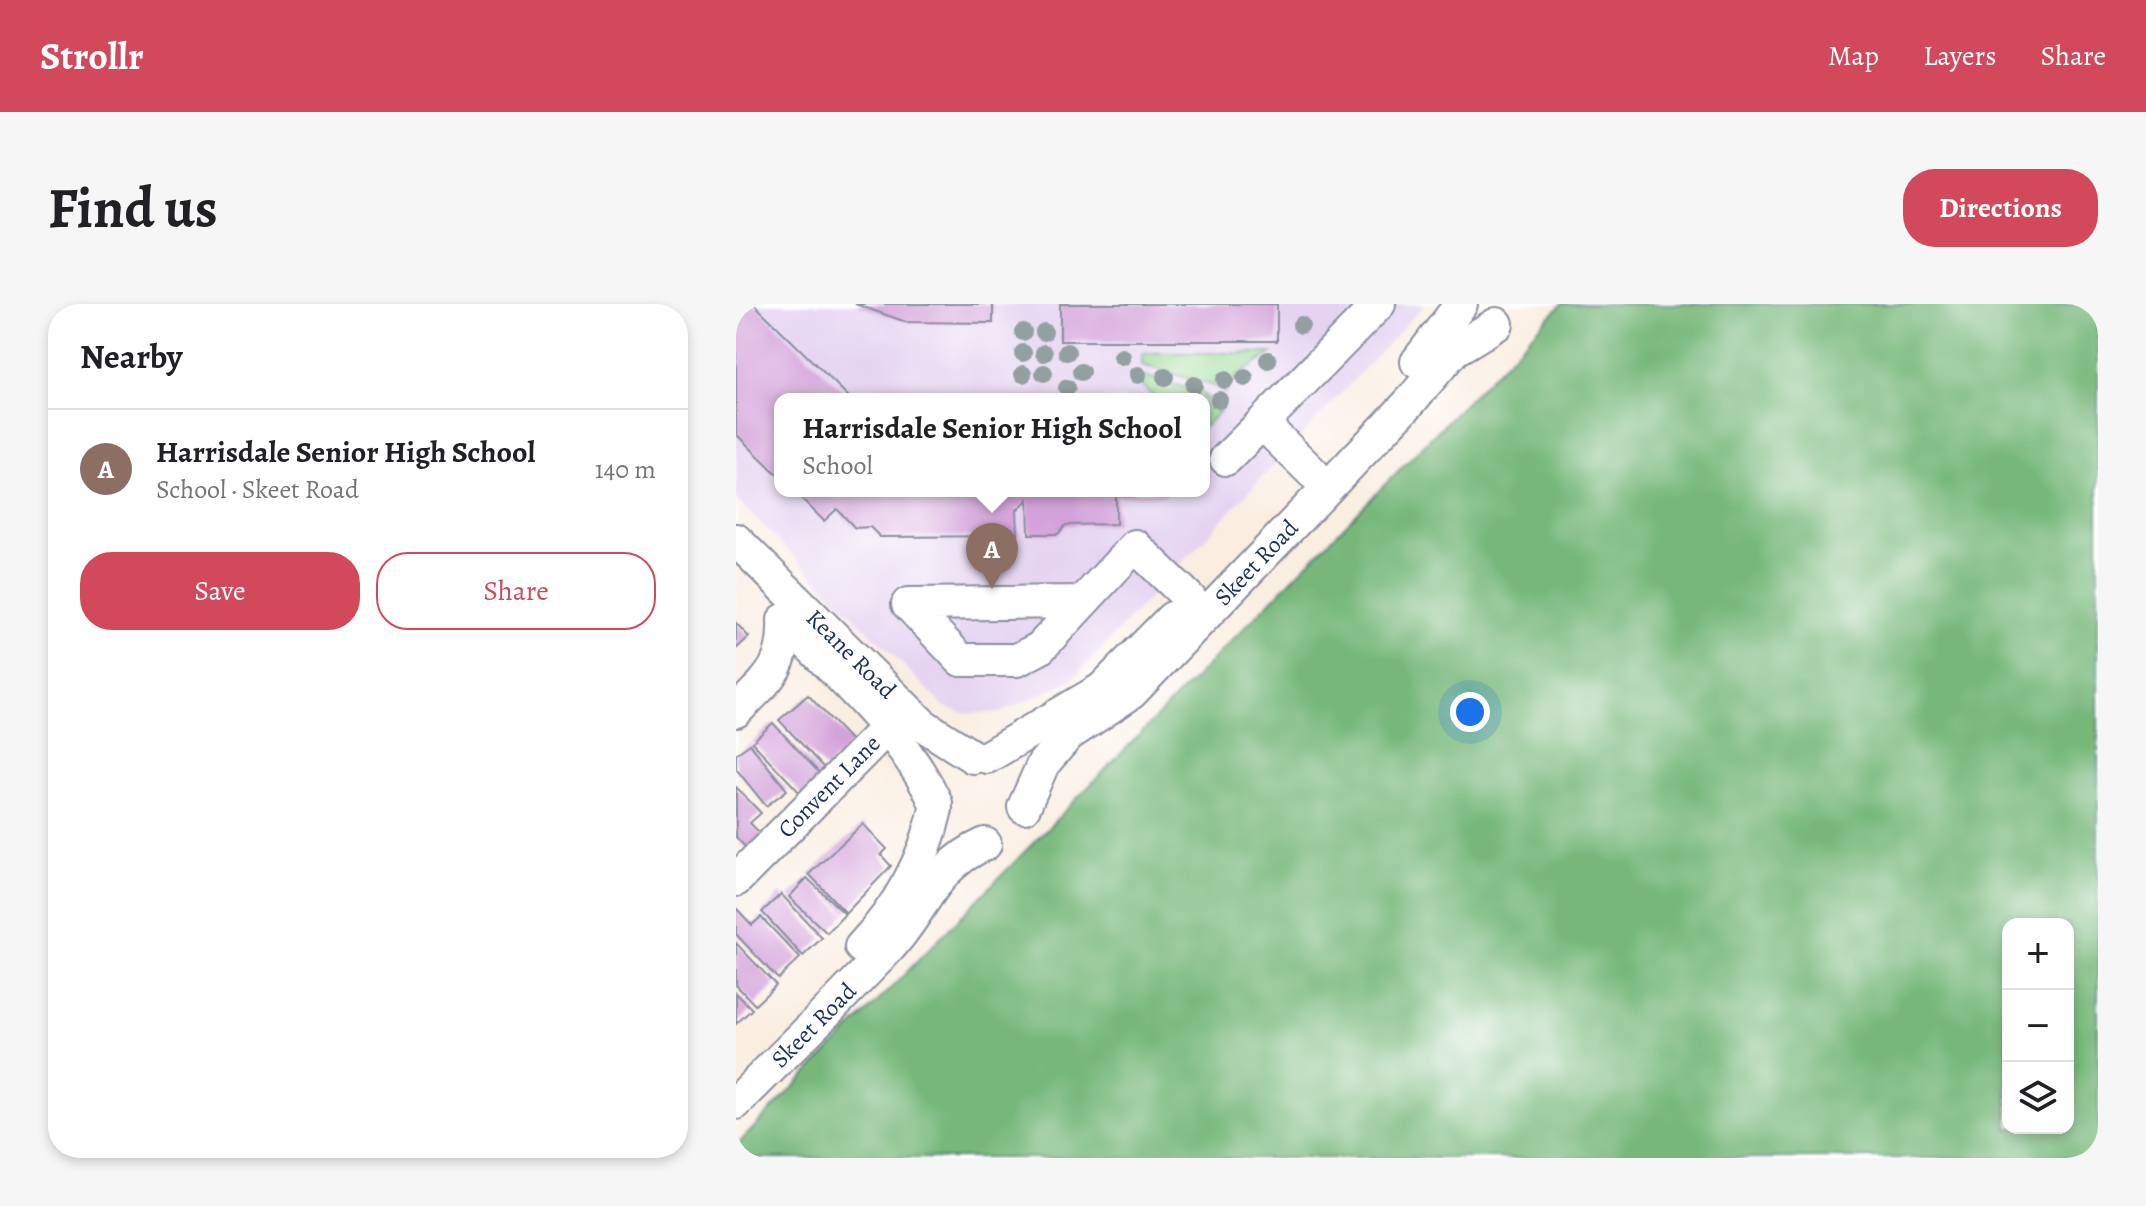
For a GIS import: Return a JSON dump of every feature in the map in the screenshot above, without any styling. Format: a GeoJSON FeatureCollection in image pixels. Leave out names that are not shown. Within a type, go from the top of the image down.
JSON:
{"type":"FeatureCollection","features":[{"type":"Feature","properties":{"kind":"street"},"geometry":{"type":"LineString","coordinates":[[1226,459],[1379,304]]}},
{"type":"Feature","properties":{"kind":"street"},"geometry":{"type":"LineString","coordinates":[[1463,304],[1479,322],[1507,314]]}},
{"type":"Feature","properties":{"kind":"street","name":"Skeet Road"},"geometry":{"type":"LineString","coordinates":[[980,757],[1102,689],[1390,394],[1463,304]]}},
{"type":"Feature","properties":{"kind":"street","name":"Skeet Road"},"geometry":{"type":"LineString","coordinates":[[1024,807],[1043,764],[1068,735],[1131,693],[1408,404],[1454,350],[1507,314]]}},
{"type":"Feature","properties":{"kind":"street"},"geometry":{"type":"LineString","coordinates":[[1262,423],[1313,473]]}},
{"type":"Feature","properties":{"kind":"street","name":"Keane Road"},"geometry":{"type":"LineString","coordinates":[[736,540],[923,725],[980,757]]}},
{"type":"Feature","properties":{"kind":"street"},"geometry":{"type":"LineString","coordinates":[[1083,602],[1135,546],[1190,599]]}},
{"type":"Feature","properties":{"kind":"street","name":"Keane Road"},"geometry":{"type":"LineString","coordinates":[[736,570],[888,727],[913,760],[936,806]]}},
{"type":"Feature","properties":{"kind":"street"},"geometry":{"type":"LineString","coordinates":[[736,711],[776,671],[784,644],[784,620]]}},
{"type":"Feature","properties":{"kind":"street"},"geometry":{"type":"LineString","coordinates":[[776,671],[819,668],[835,673]]}},
{"type":"Feature","properties":{"kind":"street","name":"Convent Lane"},"geometry":{"type":"LineString","coordinates":[[736,880],[888,727]]}},
{"type":"Feature","properties":{"kind":"street"},"geometry":{"type":"LineString","coordinates":[[980,757],[1003,763],[1016,774],[1023,790],[1024,807],[1019,823],[1008,835],[985,844],[958,839],[944,826],[936,806],[942,778],[950,768],[980,757]]}},
{"type":"Feature","properties":{"kind":"street","name":"Skeet Road"},"geometry":{"type":"LineString","coordinates":[[736,1076],[888,917],[916,872],[936,806]]}},
{"type":"Feature","properties":{"kind":"street","name":"Skeet Road"},"geometry":{"type":"LineString","coordinates":[[736,1103],[904,932],[949,866],[961,855],[985,844]]}},
{"type":"Feature","properties":{"kind":"shaded area"},"geometry":{"type":"Polygon","coordinates":[[[736,304],[1425,304],[1072,680],[999,713],[962,713],[944,706],[736,499],[736,304]]]}},
{"type":"Feature","properties":{"kind":"green space"},"geometry":{"type":"Polygon","coordinates":[[[1562,304],[2098,304],[2098,1158],[736,1158],[736,1146],[1562,304]]]}},
{"type":"Feature","properties":{"kind":"green space"},"geometry":{"type":"Polygon","coordinates":[[[1142,353],[1272,353],[1236,377],[1225,393],[1218,387],[1142,365],[1142,353]]]}},
{"type":"Feature","properties":{"kind":"green space"},"geometry":{"type":"Polygon","coordinates":[[[1144,376],[1202,393],[1150,393],[1137,381],[1144,376]]]}},
{"type":"Feature","properties":{"kind":"green space"},"geometry":{"type":"Polygon","coordinates":[[[1210,401],[1220,411],[1210,421],[1210,401]]]}},
{"type":"Feature","properties":{"kind":"building"},"geometry":{"type":"Polygon","coordinates":[[[736,304],[754,304],[845,393],[774,393],[774,471],[736,434],[736,304]]]}},
{"type":"Feature","properties":{"kind":"building"},"geometry":{"type":"Polygon","coordinates":[[[855,304],[993,304],[993,323],[906,322],[855,304]]]}},
{"type":"Feature","properties":{"kind":"building"},"geometry":{"type":"Polygon","coordinates":[[[1060,304],[1277,304],[1277,341],[1060,341],[1060,304]]]}},
{"type":"Feature","properties":{"kind":"building"},"geometry":{"type":"Polygon","coordinates":[[[800,497],[1116,497],[1116,524],[1066,525],[1058,534],[1029,534],[1028,499],[1017,510],[1018,536],[880,537],[870,527],[855,528],[837,509],[824,521],[800,497]]]}},
{"type":"Feature","properties":{"kind":"building"},"geometry":{"type":"Polygon","coordinates":[[[736,623],[749,637],[736,649],[736,623]]]}},
{"type":"Feature","properties":{"kind":"building"},"geometry":{"type":"Polygon","coordinates":[[[808,695],[853,743],[825,769],[779,720],[808,695]]]}},
{"type":"Feature","properties":{"kind":"building"},"geometry":{"type":"Polygon","coordinates":[[[773,723],[823,777],[803,796],[752,742],[773,723]]]}},
{"type":"Feature","properties":{"kind":"building"},"geometry":{"type":"Polygon","coordinates":[[[750,744],[787,790],[766,806],[736,769],[736,754],[750,744]]]}},
{"type":"Feature","properties":{"kind":"building"},"geometry":{"type":"Polygon","coordinates":[[[736,787],[761,813],[750,823],[763,836],[748,850],[736,837],[736,787]]]}},
{"type":"Feature","properties":{"kind":"building"},"geometry":{"type":"Polygon","coordinates":[[[863,824],[887,849],[881,855],[891,866],[846,913],[809,874],[863,824]]]}},
{"type":"Feature","properties":{"kind":"building"},"geometry":{"type":"Polygon","coordinates":[[[807,878],[845,914],[827,933],[789,897],[807,878]]]}},
{"type":"Feature","properties":{"kind":"building"},"geometry":{"type":"Polygon","coordinates":[[[781,894],[822,938],[803,956],[762,912],[781,894]]]}},
{"type":"Feature","properties":{"kind":"building"},"geometry":{"type":"Polygon","coordinates":[[[736,908],[752,925],[761,917],[800,958],[778,979],[736,934],[736,908]]]}},
{"type":"Feature","properties":{"kind":"building"},"geometry":{"type":"Polygon","coordinates":[[[736,943],[776,985],[755,1005],[736,985],[736,943]]]}},
{"type":"Feature","properties":{"kind":"building"},"geometry":{"type":"Polygon","coordinates":[[[736,993],[752,1009],[736,1024],[736,993]]]}},
{"type":"Feature","properties":{"kind":"place","name":"Harrisdale Senior High School"},"geometry":{"type":"Point","coordinates":[992,589]}}]}
